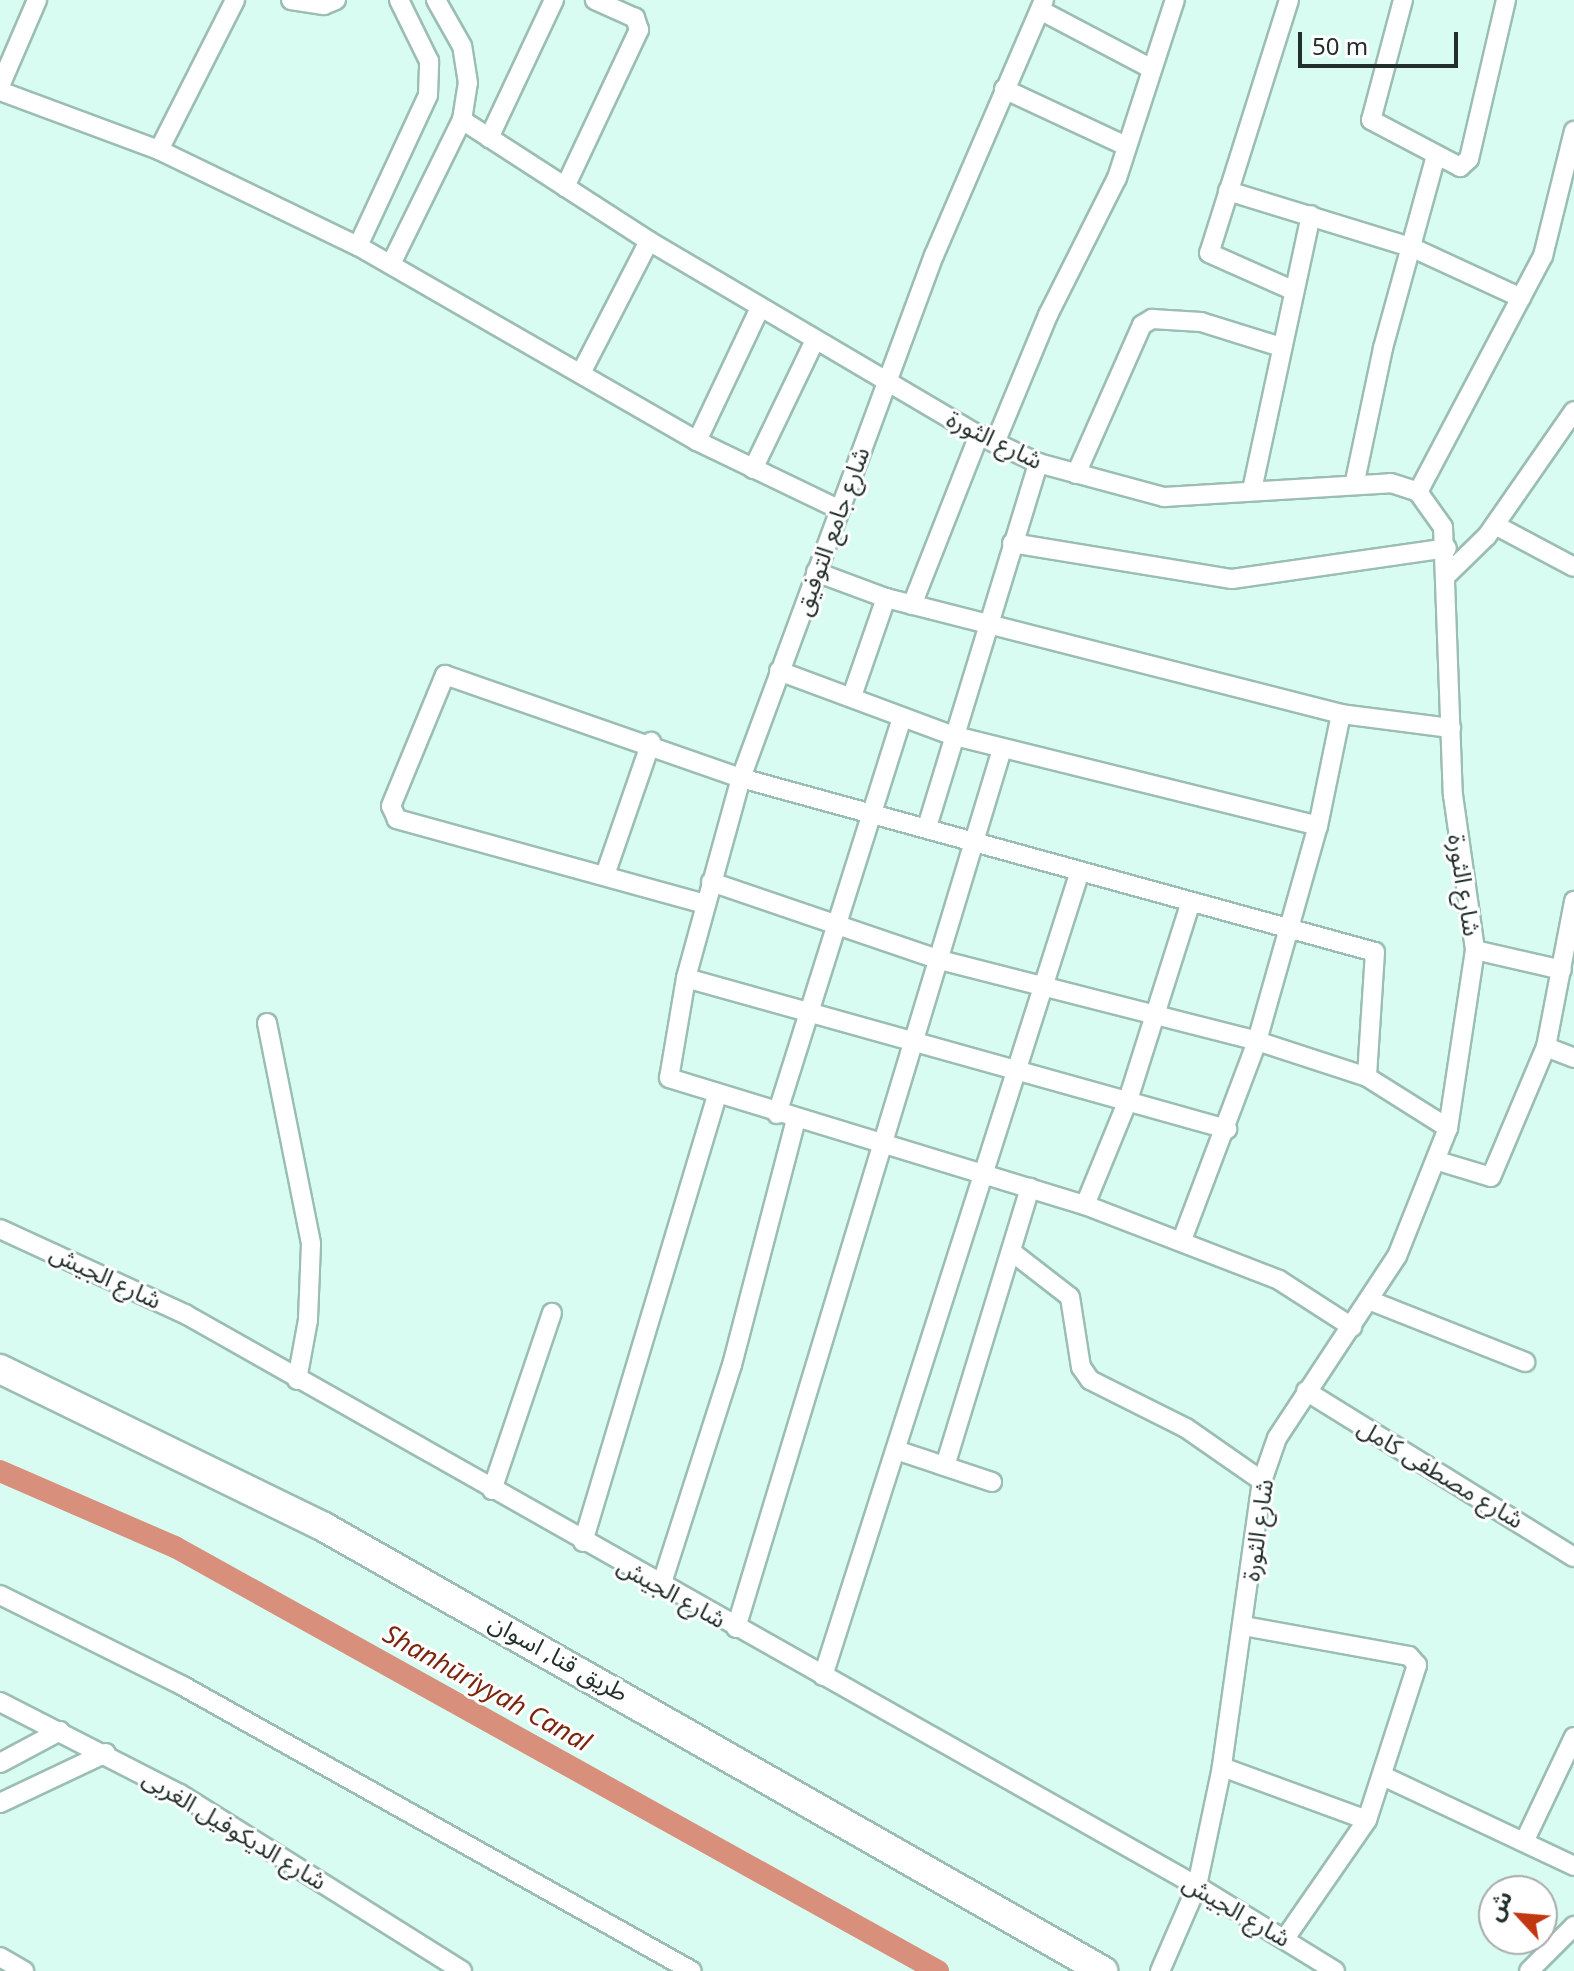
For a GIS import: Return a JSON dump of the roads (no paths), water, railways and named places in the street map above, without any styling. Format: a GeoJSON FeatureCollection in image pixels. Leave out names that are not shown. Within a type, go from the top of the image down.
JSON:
{"type":"FeatureCollection","features":[{"type":"Feature","properties":{"kind":"highway","name":"طريق قنا, اسوان"},"geometry":{"type":"LineString","coordinates":[[0,1369],[337,1534],[1103,1971]]}},
{"type":"Feature","properties":{"kind":"street"},"geometry":{"type":"LineString","coordinates":[[37,0],[0,88],[159,150],[358,246],[697,441],[838,509]]}},
{"type":"Feature","properties":{"kind":"street"},"geometry":{"type":"LineString","coordinates":[[159,150],[235,0]]}},
{"type":"Feature","properties":{"kind":"street"},"geometry":{"type":"LineString","coordinates":[[291,0],[324,5],[336,0]]}},
{"type":"Feature","properties":{"kind":"street"},"geometry":{"type":"LineString","coordinates":[[358,246],[428,95],[429,61],[399,0]]}},
{"type":"Feature","properties":{"kind":"street"},"geometry":{"type":"LineString","coordinates":[[391,264],[462,120],[468,83],[462,46],[436,0]]}},
{"type":"Feature","properties":{"kind":"street"},"geometry":{"type":"LineString","coordinates":[[489,138],[554,0]]}},
{"type":"Feature","properties":{"kind":"street"},"geometry":{"type":"LineString","coordinates":[[565,187],[639,30],[635,18],[595,0]]}},
{"type":"Feature","properties":{"kind":"street"},"geometry":{"type":"LineString","coordinates":[[912,605],[1126,146],[1175,0]]}},
{"type":"Feature","properties":{"kind":"street"},"geometry":{"type":"LineString","coordinates":[[1289,0],[1209,253],[1292,290]]}},
{"type":"Feature","properties":{"kind":"street"},"geometry":{"type":"LineString","coordinates":[[1403,0],[1371,120],[1460,167],[1469,159],[1506,0]]}},
{"type":"Feature","properties":{"kind":"street"},"geometry":{"type":"LineString","coordinates":[[1042,5],[1150,68]]}},
{"type":"Feature","properties":{"kind":"street","name":"شارع جامع التوفيق"},"geometry":{"type":"LineString","coordinates":[[717,1094],[669,1078],[686,978],[741,778],[887,383],[1004,89],[1042,5]]}},
{"type":"Feature","properties":{"kind":"street"},"geometry":{"type":"LineString","coordinates":[[1004,89],[1126,146]]}},
{"type":"Feature","properties":{"kind":"street","name":"شارع الثورة"},"geometry":{"type":"LineString","coordinates":[[462,120],[649,241],[760,308],[987,439],[1038,463],[1164,497],[1355,481],[1418,492],[1434,508],[1447,548],[1451,728],[1461,872],[1475,950],[1448,1128],[1438,1161],[1371,1301],[1306,1391],[1277,1438],[1262,1481],[1222,1767],[1197,1886],[1163,1965]]}},
{"type":"Feature","properties":{"kind":"street"},"geometry":{"type":"LineString","coordinates":[[1418,492],[1521,298],[1555,221],[1574,131]]}},
{"type":"Feature","properties":{"kind":"street"},"geometry":{"type":"LineString","coordinates":[[1355,481],[1383,348],[1436,156]]}},
{"type":"Feature","properties":{"kind":"street"},"geometry":{"type":"LineString","coordinates":[[1228,191],[1413,248],[1521,298]]}},
{"type":"Feature","properties":{"kind":"street"},"geometry":{"type":"LineString","coordinates":[[1252,490],[1278,346],[1311,215]]}},
{"type":"Feature","properties":{"kind":"street"},"geometry":{"type":"LineString","coordinates":[[581,373],[649,241]]}},
{"type":"Feature","properties":{"kind":"street"},"geometry":{"type":"LineString","coordinates":[[697,441],[760,308]]}},
{"type":"Feature","properties":{"kind":"street"},"geometry":{"type":"LineString","coordinates":[[1076,474],[1142,325],[1152,319],[1201,322],[1278,346]]}},
{"type":"Feature","properties":{"kind":"street"},"geometry":{"type":"LineString","coordinates":[[753,469],[815,340]]}},
{"type":"Feature","properties":{"kind":"street"},"geometry":{"type":"LineString","coordinates":[[1448,574],[1495,525],[1568,433],[1574,411]]}},
{"type":"Feature","properties":{"kind":"street"},"geometry":{"type":"LineString","coordinates":[[927,827],[951,735],[1038,463]]}},
{"type":"Feature","properties":{"kind":"street"},"geometry":{"type":"LineString","coordinates":[[1495,525],[1574,567]]}},
{"type":"Feature","properties":{"kind":"street"},"geometry":{"type":"LineString","coordinates":[[1012,543],[1232,579],[1447,548]]}},
{"type":"Feature","properties":{"kind":"street"},"geometry":{"type":"LineString","coordinates":[[816,572],[886,598],[986,626],[1341,714],[1451,728]]}},
{"type":"Feature","properties":{"kind":"street"},"geometry":{"type":"LineString","coordinates":[[852,696],[886,598]]}},
{"type":"Feature","properties":{"kind":"street"},"geometry":{"type":"LineString","coordinates":[[779,671],[951,735],[1318,826]]}},
{"type":"Feature","properties":{"kind":"street"},"geometry":{"type":"LineString","coordinates":[[705,904],[401,822],[391,806],[449,673],[651,742],[741,778],[868,814],[927,827],[1289,933],[1375,952],[1367,1077]]}},
{"type":"Feature","properties":{"kind":"street"},"geometry":{"type":"LineString","coordinates":[[1182,1240],[1227,1129],[1257,1041],[1318,826],[1341,714]]}},
{"type":"Feature","properties":{"kind":"street"},"geometry":{"type":"LineString","coordinates":[[777,1114],[809,1013],[831,926],[902,717]]}},
{"type":"Feature","properties":{"kind":"street"},"geometry":{"type":"LineString","coordinates":[[605,875],[651,742]]}},
{"type":"Feature","properties":{"kind":"street"},"geometry":{"type":"LineString","coordinates":[[736,1628],[915,1046],[1002,749]]}},
{"type":"Feature","properties":{"kind":"street"},"geometry":{"type":"LineString","coordinates":[[823,1676],[899,1451],[1080,871]]}},
{"type":"Feature","properties":{"kind":"street"},"geometry":{"type":"LineString","coordinates":[[711,882],[831,926],[940,960],[1257,1041],[1367,1077],[1448,1128]]}},
{"type":"Feature","properties":{"kind":"street"},"geometry":{"type":"LineString","coordinates":[[1438,1161],[1491,1177],[1546,1047],[1574,901]]}},
{"type":"Feature","properties":{"kind":"street"},"geometry":{"type":"LineString","coordinates":[[1085,1205],[1128,1100],[1190,905]]}},
{"type":"Feature","properties":{"kind":"street"},"geometry":{"type":"LineString","coordinates":[[1475,950],[1562,970]]}},
{"type":"Feature","properties":{"kind":"street"},"geometry":{"type":"LineString","coordinates":[[686,978],[1018,1075],[1128,1100],[1227,1129]]}},
{"type":"Feature","properties":{"kind":"street"},"geometry":{"type":"LineString","coordinates":[[267,1023],[311,1244],[308,1320],[297,1380]]}},
{"type":"Feature","properties":{"kind":"street"},"geometry":{"type":"LineString","coordinates":[[1546,1047],[1574,1058]]}},
{"type":"Feature","properties":{"kind":"street"},"geometry":{"type":"LineString","coordinates":[[583,1542],[717,1094],[796,1120],[984,1171],[1182,1240],[1279,1280],[1352,1327]]}},
{"type":"Feature","properties":{"kind":"street"},"geometry":{"type":"LineString","coordinates":[[661,1586],[732,1365],[796,1120]]}},
{"type":"Feature","properties":{"kind":"street"},"geometry":{"type":"LineString","coordinates":[[945,1466],[1030,1188]]}},
{"type":"Feature","properties":{"kind":"street","name":"شارع الجيش"},"geometry":{"type":"LineString","coordinates":[[0,1229],[114,1276],[1197,1886],[1286,1937],[1335,1971]]}},
{"type":"Feature","properties":{"kind":"street"},"geometry":{"type":"LineString","coordinates":[[1012,1252],[1070,1297],[1081,1367],[1090,1380],[1186,1428],[1262,1481]]}},
{"type":"Feature","properties":{"kind":"street"},"geometry":{"type":"LineString","coordinates":[[1371,1301],[1525,1362]]}},
{"type":"Feature","properties":{"kind":"street"},"geometry":{"type":"LineString","coordinates":[[492,1490],[552,1313]]}},
{"type":"Feature","properties":{"kind":"street","name":"شارع مصطفى كامل"},"geometry":{"type":"LineString","coordinates":[[1306,1391],[1574,1557]]}},
{"type":"Feature","properties":{"kind":"street"},"geometry":{"type":"LineString","coordinates":[[899,1451],[992,1482]]}},
{"type":"Feature","properties":{"kind":"street"},"geometry":{"type":"LineString","coordinates":[[0,1595],[183,1686],[692,1971]]}},
{"type":"Feature","properties":{"kind":"street"},"geometry":{"type":"LineString","coordinates":[[1244,1626],[1415,1659],[1383,1776],[1367,1820],[1286,1937]]}},
{"type":"Feature","properties":{"kind":"street","name":"شارع الديكوفيل الغربى"},"geometry":{"type":"LineString","coordinates":[[0,1702],[106,1753],[257,1839],[462,1971]]}},
{"type":"Feature","properties":{"kind":"street"},"geometry":{"type":"LineString","coordinates":[[0,1763],[60,1731]]}},
{"type":"Feature","properties":{"kind":"street"},"geometry":{"type":"LineString","coordinates":[[1525,1840],[1574,1737]]}},
{"type":"Feature","properties":{"kind":"street"},"geometry":{"type":"LineString","coordinates":[[0,1803],[106,1753]]}},
{"type":"Feature","properties":{"kind":"street"},"geometry":{"type":"LineString","coordinates":[[1222,1767],[1367,1820]]}},
{"type":"Feature","properties":{"kind":"street"},"geometry":{"type":"LineString","coordinates":[[1383,1776],[1525,1840],[1574,1866]]}},
{"type":"Feature","properties":{"kind":"street"},"geometry":{"type":"LineString","coordinates":[[1529,1971],[1574,1926]]}},
{"type":"Feature","properties":{"kind":"street"},"geometry":{"type":"LineString","coordinates":[[0,1957],[24,1971]]}},
{"type":"Feature","properties":{"kind":"waterway","name":"Shanhūriyyah Canal"},"geometry":{"type":"LineString","coordinates":[[0,1471],[175,1547],[938,1971]]}}]}
